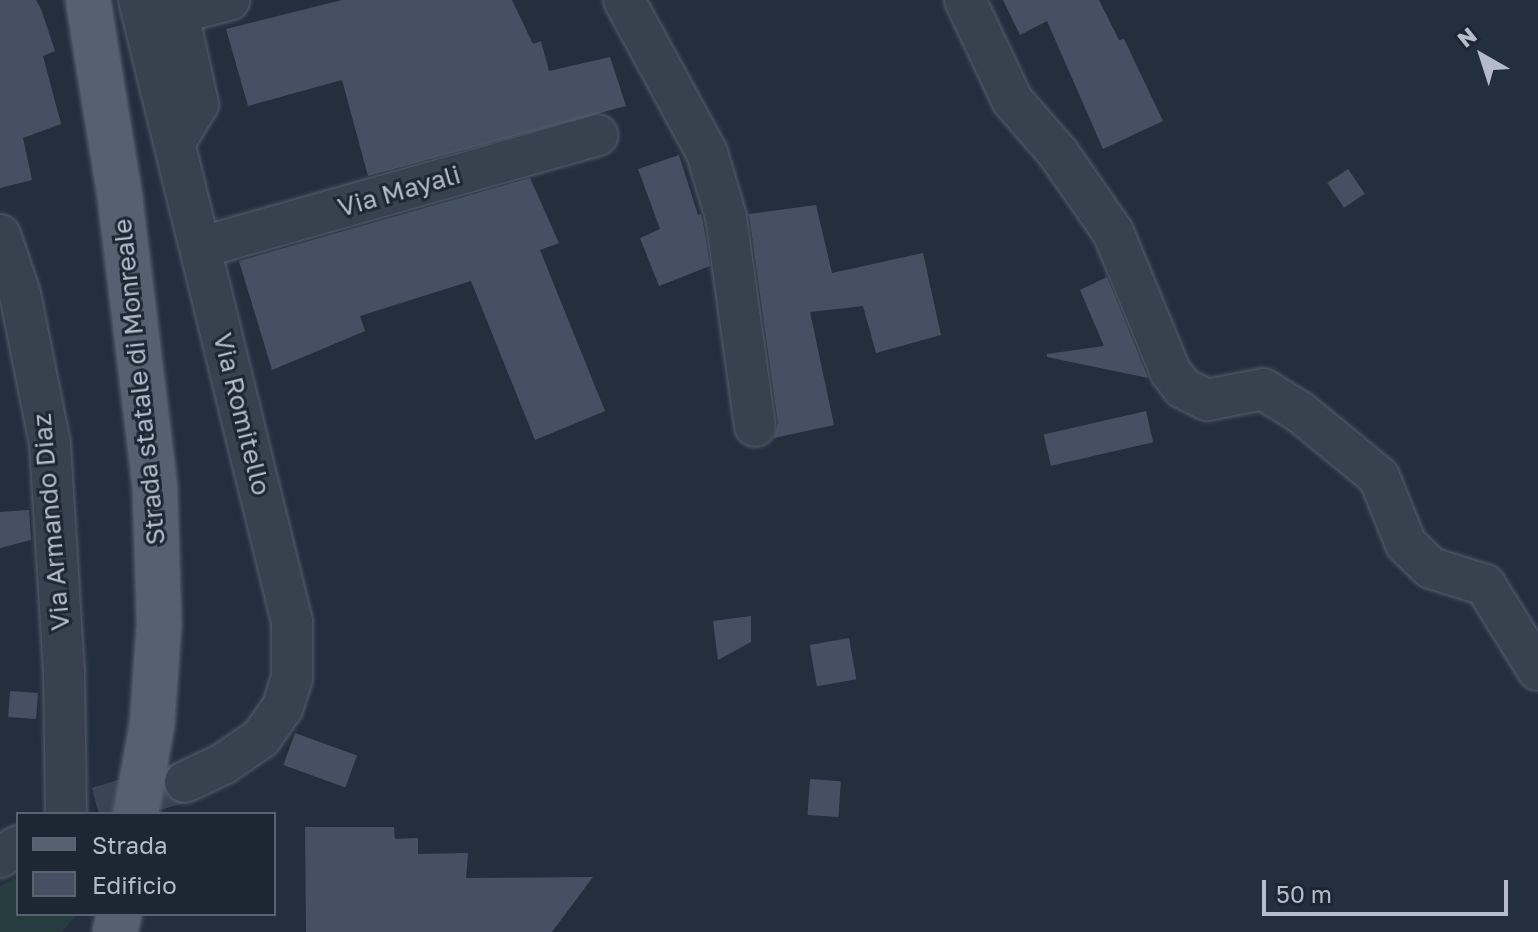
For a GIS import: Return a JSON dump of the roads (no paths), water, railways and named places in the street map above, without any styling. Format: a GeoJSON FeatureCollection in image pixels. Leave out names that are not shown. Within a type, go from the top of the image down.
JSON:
{"type":"FeatureCollection","features":[{"type":"Feature","properties":{"kind":"main road","name":"Strada statale di Monreale"},"geometry":{"type":"LineString","coordinates":[[88,0],[120,198],[155,489],[159,625],[152,724],[95,812]]}},
{"type":"Feature","properties":{"kind":"street","name":"Via Romitello"},"geometry":{"type":"LineString","coordinates":[[139,0],[292,622],[292,678],[282,708],[261,738],[223,764],[185,782]]}},
{"type":"Feature","properties":{"kind":"street"},"geometry":{"type":"LineString","coordinates":[[175,142],[198,104],[176,6],[229,0]]}},
{"type":"Feature","properties":{"kind":"street"},"geometry":{"type":"LineString","coordinates":[[624,0],[707,153],[726,217],[755,426]]}},
{"type":"Feature","properties":{"kind":"street"},"geometry":{"type":"LineString","coordinates":[[965,0],[1012,100],[1058,153],[1113,232],[1170,371],[1183,388],[1207,400],[1263,389],[1300,412],[1379,477],[1406,544],[1431,568],[1485,585],[1538,670]]}},
{"type":"Feature","properties":{"kind":"street","name":"Via Mayali"},"geometry":{"type":"LineString","coordinates":[[202,247],[597,135]]}},
{"type":"Feature","properties":{"kind":"street","name":"Via Armando Diaz"},"geometry":{"type":"LineString","coordinates":[[0,235],[20,294],[50,444],[64,672],[95,812]]}},
{"type":"Feature","properties":{"kind":"tunnel"},"geometry":{"type":"LineString","coordinates":[[97,807],[185,782]]}}]}
